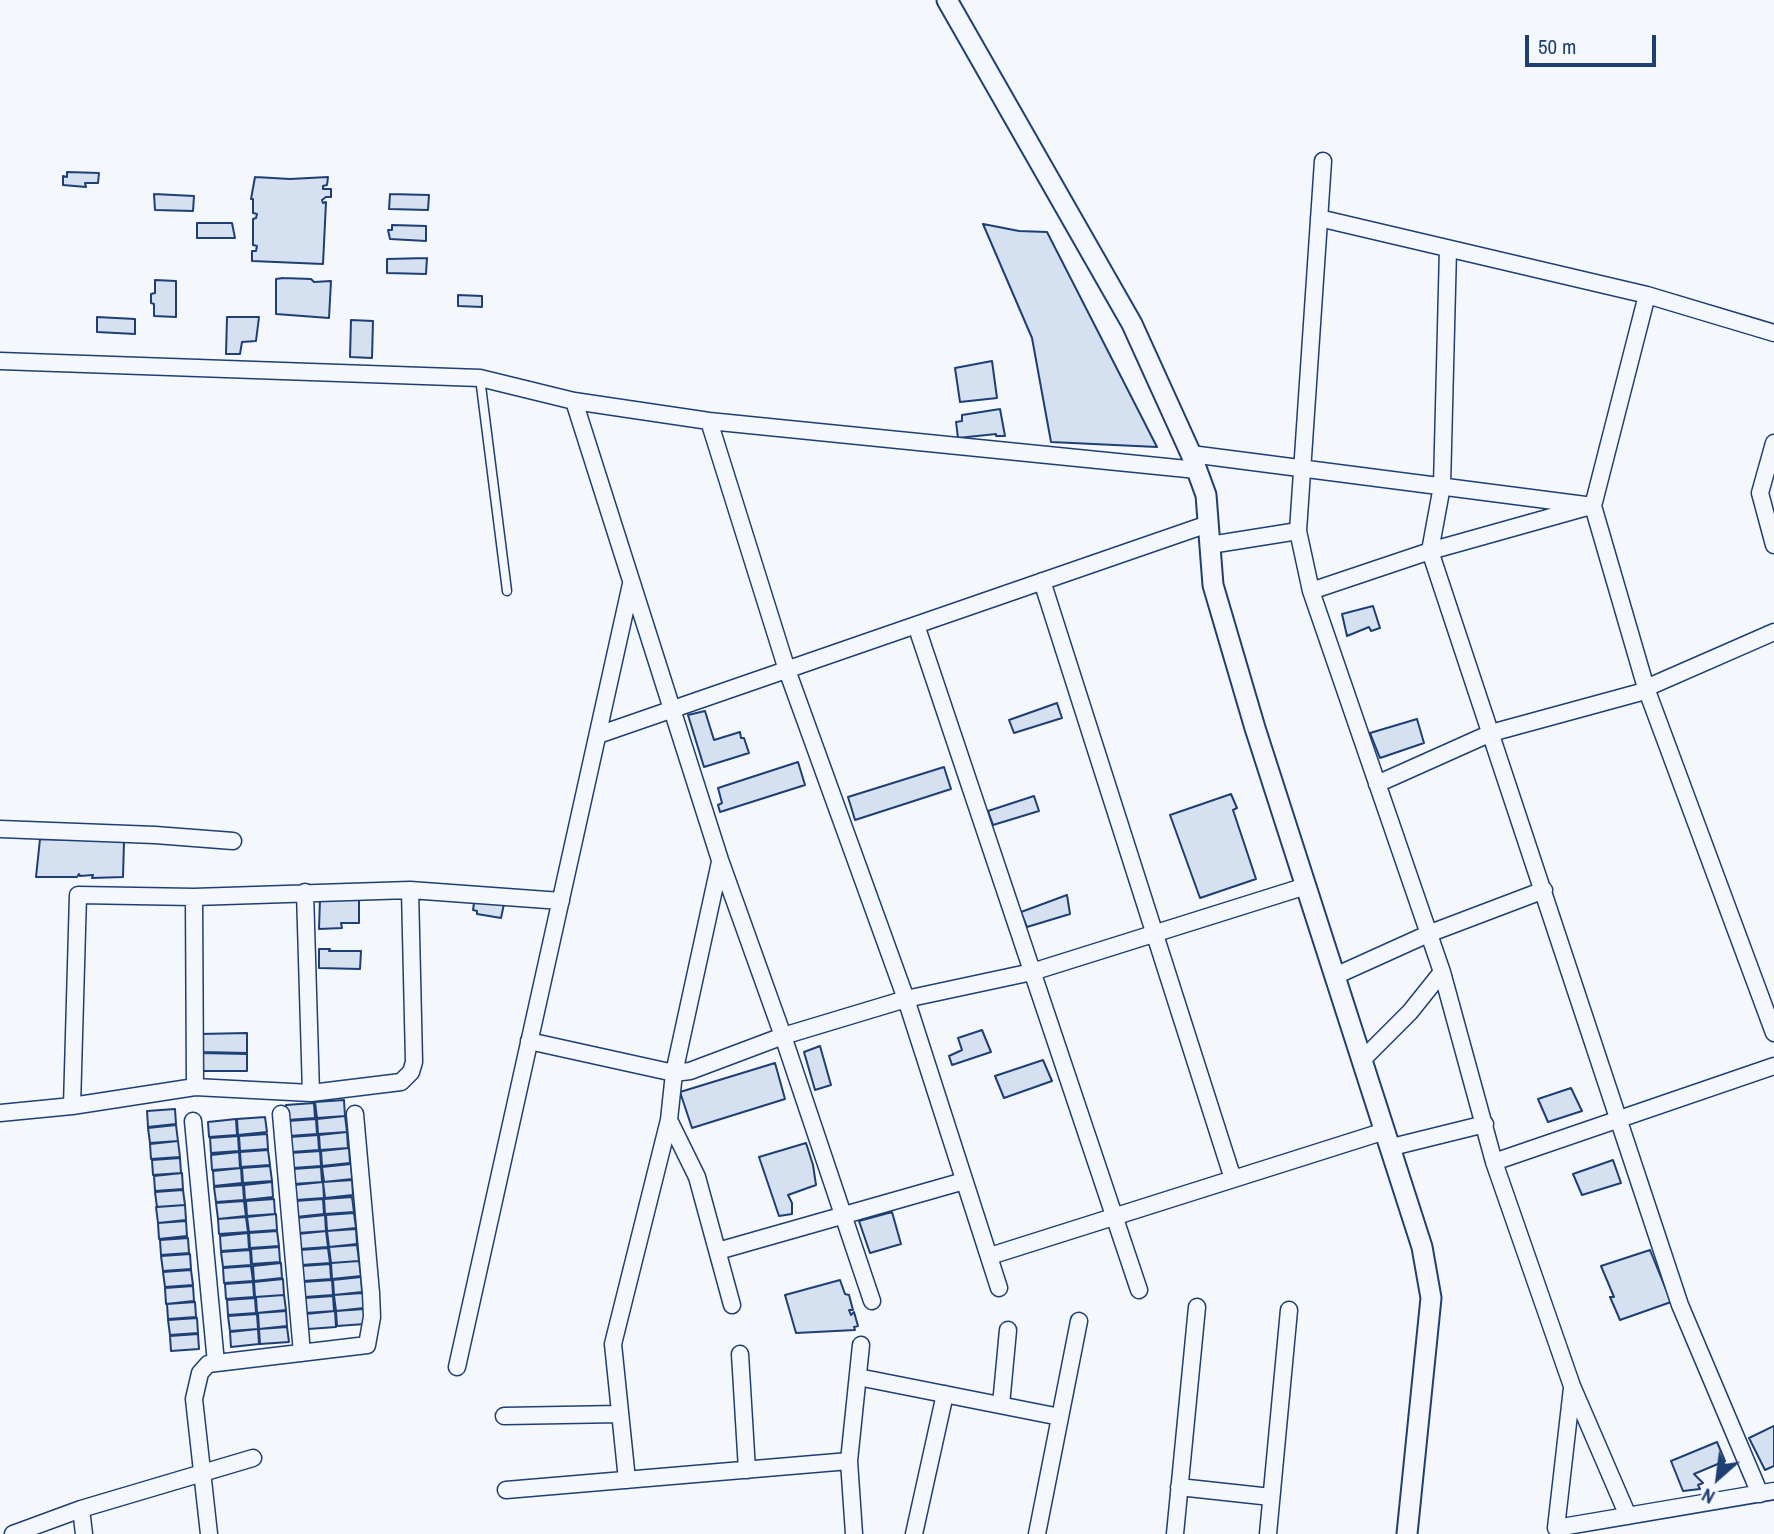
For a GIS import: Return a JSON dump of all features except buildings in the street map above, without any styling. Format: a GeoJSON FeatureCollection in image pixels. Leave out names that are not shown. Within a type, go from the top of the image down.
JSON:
{"type":"FeatureCollection","features":[{"type":"Feature","properties":{"kind":"street"},"geometry":{"type":"LineString","coordinates":[[947,0],[1132,324],[1206,495],[1213,585],[1255,728],[1422,1247],[1431,1298],[1407,1534]]}},
{"type":"Feature","properties":{"kind":"street"},"geometry":{"type":"LineString","coordinates":[[1323,161],[1298,531],[1311,591],[1442,972],[1494,1162],[1572,1385],[1628,1516]]}},
{"type":"Feature","properties":{"kind":"street"},"geometry":{"type":"LineString","coordinates":[[1320,218],[1647,295],[1774,332]]}},
{"type":"Feature","properties":{"kind":"street"},"geometry":{"type":"LineString","coordinates":[[1448,248],[1442,486],[1430,551],[1681,1305],[1767,1493],[1556,1528],[1572,1385]]}},
{"type":"Feature","properties":{"kind":"street"},"geometry":{"type":"LineString","coordinates":[[1647,295],[1593,506],[1646,688],[1774,1033]]}},
{"type":"Feature","properties":{"kind":"street"},"geometry":{"type":"LineString","coordinates":[[0,361],[480,378],[574,401],[709,421],[1194,462],[1302,468],[1593,506]]}},
{"type":"Feature","properties":{"kind":"street"},"geometry":{"type":"LineString","coordinates":[[574,401],[720,860],[872,1301]]}},
{"type":"Feature","properties":{"kind":"street"},"geometry":{"type":"LineString","coordinates":[[709,421],[787,670],[906,999],[999,1288]]}},
{"type":"Feature","properties":{"kind":"street"},"geometry":{"type":"LineString","coordinates":[[1774,443],[1760,493],[1774,545]]}},
{"type":"Feature","properties":{"kind":"street"},"geometry":{"type":"LineString","coordinates":[[1311,591],[1430,551],[1593,506]]}},
{"type":"Feature","properties":{"kind":"street"},"geometry":{"type":"LineString","coordinates":[[598,735],[1208,524]]}},
{"type":"Feature","properties":{"kind":"street"},"geometry":{"type":"LineString","coordinates":[[1210,545],[1298,531]]}},
{"type":"Feature","properties":{"kind":"street"},"geometry":{"type":"LineString","coordinates":[[1042,581],[1233,1179]]}},
{"type":"Feature","properties":{"kind":"street"},"geometry":{"type":"LineString","coordinates":[[457,1367],[631,583]]}},
{"type":"Feature","properties":{"kind":"street"},"geometry":{"type":"LineString","coordinates":[[916,625],[1139,1290]]}},
{"type":"Feature","properties":{"kind":"street"},"geometry":{"type":"LineString","coordinates":[[1377,784],[1491,733],[1645,691],[1646,688],[1774,632]]}},
{"type":"Feature","properties":{"kind":"street"},"geometry":{"type":"LineString","coordinates":[[0,829],[233,841]]}},
{"type":"Feature","properties":{"kind":"street"},"geometry":{"type":"LineString","coordinates":[[626,1480],[613,1344],[669,1120],[674,1073],[720,860]]}},
{"type":"Feature","properties":{"kind":"street"},"geometry":{"type":"LineString","coordinates":[[529,1041],[674,1073],[690,1071],[783,1037],[906,999],[1032,972],[1306,886]]}},
{"type":"Feature","properties":{"kind":"street"},"geometry":{"type":"LineString","coordinates":[[72,1106],[78,895],[194,897],[410,890],[561,901]]}},
{"type":"Feature","properties":{"kind":"street"},"geometry":{"type":"LineString","coordinates":[[0,1113],[72,1106],[195,1087],[311,1094],[401,1082],[411,1072],[414,1062],[410,890]]}},
{"type":"Feature","properties":{"kind":"street"},"geometry":{"type":"LineString","coordinates":[[1335,976],[1428,934],[1545,890]]}},
{"type":"Feature","properties":{"kind":"street"},"geometry":{"type":"LineString","coordinates":[[305,892],[311,1094]]}},
{"type":"Feature","properties":{"kind":"street"},"geometry":{"type":"LineString","coordinates":[[194,897],[195,1087]]}},
{"type":"Feature","properties":{"kind":"street"},"geometry":{"type":"LineString","coordinates":[[1362,1060],[1403,1020],[1442,972]]}},
{"type":"Feature","properties":{"kind":"street"},"geometry":{"type":"LineString","coordinates":[[1494,1162],[1774,1066]]}},
{"type":"Feature","properties":{"kind":"street"},"geometry":{"type":"LineString","coordinates":[[281,1114],[302,1353]]}},
{"type":"Feature","properties":{"kind":"street"},"geometry":{"type":"LineString","coordinates":[[209,1534],[194,1399],[200,1373],[208,1364],[367,1345],[372,1317],[371,1293],[355,1114]]}},
{"type":"Feature","properties":{"kind":"street"},"geometry":{"type":"LineString","coordinates":[[669,1120],[697,1177],[732,1305]]}},
{"type":"Feature","properties":{"kind":"street"},"geometry":{"type":"LineString","coordinates":[[193,1121],[216,1363]]}},
{"type":"Feature","properties":{"kind":"street"},"geometry":{"type":"LineString","coordinates":[[990,1256],[1233,1179],[1388,1139],[1485,1124]]}},
{"type":"Feature","properties":{"kind":"street"},"geometry":{"type":"LineString","coordinates":[[718,1251],[964,1181]]}},
{"type":"Feature","properties":{"kind":"street"},"geometry":{"type":"LineString","coordinates":[[1175,1534],[1197,1307]]}},
{"type":"Feature","properties":{"kind":"street"},"geometry":{"type":"LineString","coordinates":[[1268,1534],[1289,1310]]}},
{"type":"Feature","properties":{"kind":"street"},"geometry":{"type":"LineString","coordinates":[[1037,1534],[1079,1321]]}},
{"type":"Feature","properties":{"kind":"street"},"geometry":{"type":"LineString","coordinates":[[1001,1405],[1008,1330]]}},
{"type":"Feature","properties":{"kind":"street"},"geometry":{"type":"LineString","coordinates":[[854,1534],[849,1461],[861,1345]]}},
{"type":"Feature","properties":{"kind":"street"},"geometry":{"type":"LineString","coordinates":[[740,1354],[747,1469]]}},
{"type":"Feature","properties":{"kind":"street"},"geometry":{"type":"LineString","coordinates":[[858,1377],[1060,1417]]}},
{"type":"Feature","properties":{"kind":"street"},"geometry":{"type":"LineString","coordinates":[[914,1534],[945,1394]]}},
{"type":"Feature","properties":{"kind":"street"},"geometry":{"type":"LineString","coordinates":[[504,1416],[620,1414]]}},
{"type":"Feature","properties":{"kind":"street"},"geometry":{"type":"LineString","coordinates":[[13,1534],[82,1509],[253,1458]]}},
{"type":"Feature","properties":{"kind":"street"},"geometry":{"type":"LineString","coordinates":[[506,1490],[849,1461]]}},
{"type":"Feature","properties":{"kind":"street"},"geometry":{"type":"LineString","coordinates":[[1180,1487],[1271,1497]]}},
{"type":"Feature","properties":{"kind":"street"},"geometry":{"type":"LineString","coordinates":[[82,1509],[84,1534]]}},
{"type":"Feature","properties":{"kind":"lane"},"geometry":{"type":"LineString","coordinates":[[480,378],[507,591]]}}]}
